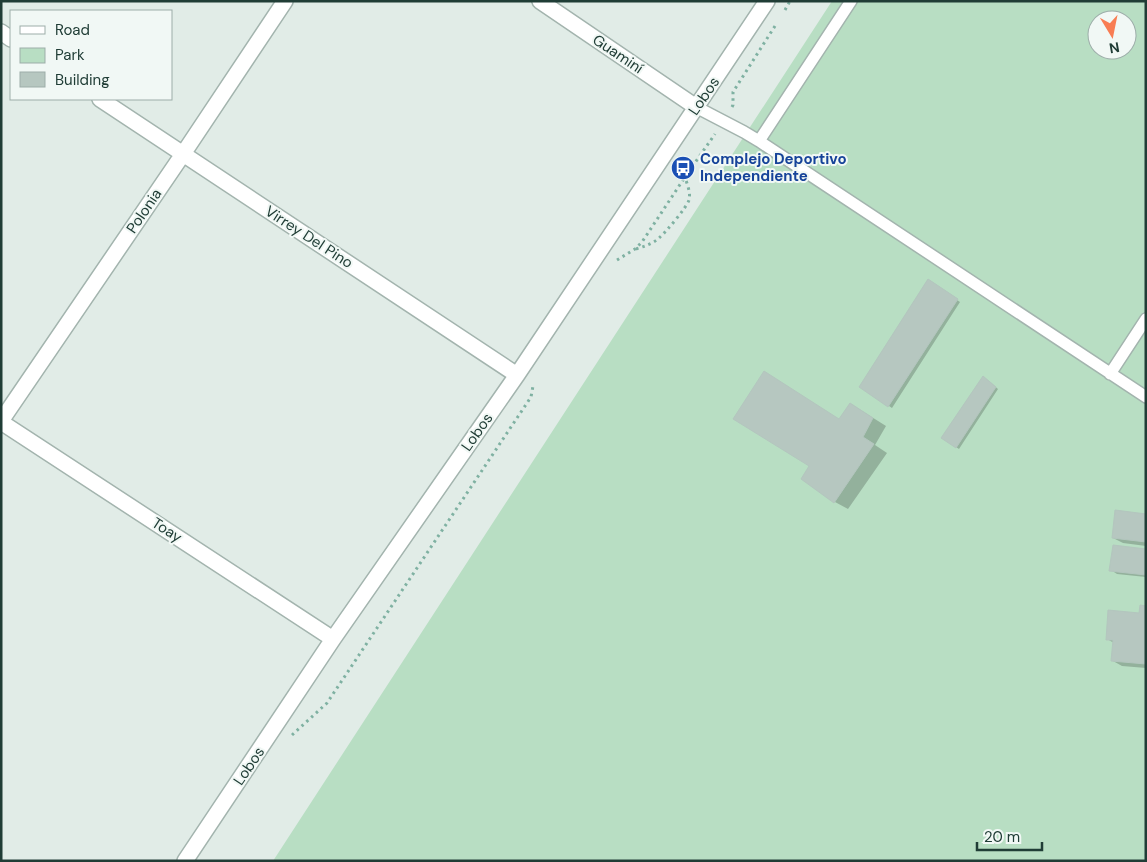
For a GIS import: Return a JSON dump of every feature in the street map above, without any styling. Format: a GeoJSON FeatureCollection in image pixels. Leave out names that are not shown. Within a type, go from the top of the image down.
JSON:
{"type":"FeatureCollection","features":[{"type":"Feature","properties":{"kind":"street","name":"Polonia"},"geometry":{"type":"LineString","coordinates":[[1,422],[183,154],[284,1]]}},
{"type":"Feature","properties":{"kind":"street","name":"Guaminí"},"geometry":{"type":"LineString","coordinates":[[540,1],[696,107]]}},
{"type":"Feature","properties":{"kind":"street","name":"Lobos"},"geometry":{"type":"LineString","coordinates":[[185,861],[334,639],[517,375],[767,1]]}},
{"type":"Feature","properties":{"kind":"street","name":"Virrey Del Pino"},"geometry":{"type":"LineString","coordinates":[[102,100],[517,375]]}},
{"type":"Feature","properties":{"kind":"street","name":"Toay"},"geometry":{"type":"LineString","coordinates":[[1,422],[334,639]]}},
{"type":"Feature","properties":{"kind":"lane"},"geometry":{"type":"LineString","coordinates":[[759,141],[851,1]]}},
{"type":"Feature","properties":{"kind":"lane"},"geometry":{"type":"LineString","coordinates":[[696,107],[759,141],[1146,398]]}},
{"type":"Feature","properties":{"kind":"lane"},"geometry":{"type":"LineString","coordinates":[[1110,374],[1146,319]]}},
{"type":"Feature","properties":{"kind":"path"},"geometry":{"type":"LineString","coordinates":[[611,264],[635,249],[642,242],[685,177]]}},
{"type":"Feature","properties":{"kind":"path"},"geometry":{"type":"LineString","coordinates":[[288,739],[327,703],[531,397],[534,378]]}},
{"type":"Feature","properties":{"kind":"green space"},"geometry":{"type":"Polygon","coordinates":[[[832,1],[1146,1],[1146,861],[273,861],[832,1]]]}},
{"type":"Feature","properties":{"kind":"building"},"geometry":{"type":"Polygon","coordinates":[[[928,279],[958,299],[888,407],[859,387],[928,279]]]}},
{"type":"Feature","properties":{"kind":"building"},"geometry":{"type":"Polygon","coordinates":[[[764,371],[839,419],[850,403],[873,418],[863,437],[874,444],[834,503],[801,479],[809,466],[733,419],[764,371]]]}},
{"type":"Feature","properties":{"kind":"building"},"geometry":{"type":"Polygon","coordinates":[[[983,376],[996,387],[956,448],[941,438],[983,376]]]}},
{"type":"Feature","properties":{"kind":"building"},"geometry":{"type":"Polygon","coordinates":[[[1115,510],[1146,514],[1146,542],[1112,538],[1115,510]]]}},
{"type":"Feature","properties":{"kind":"building"},"geometry":{"type":"Polygon","coordinates":[[[1113,545],[1146,549],[1146,575],[1109,571],[1113,545]]]}},
{"type":"Feature","properties":{"kind":"building"},"geometry":{"type":"Polygon","coordinates":[[[1140,605],[1146,606],[1146,664],[1111,661],[1113,640],[1106,640],[1108,610],[1139,613],[1140,605]]]}},
{"type":"Feature","properties":{"kind":"place","name":"Complejo Deportivo Independiente"},"geometry":{"type":"Point","coordinates":[683,168]}}]}
